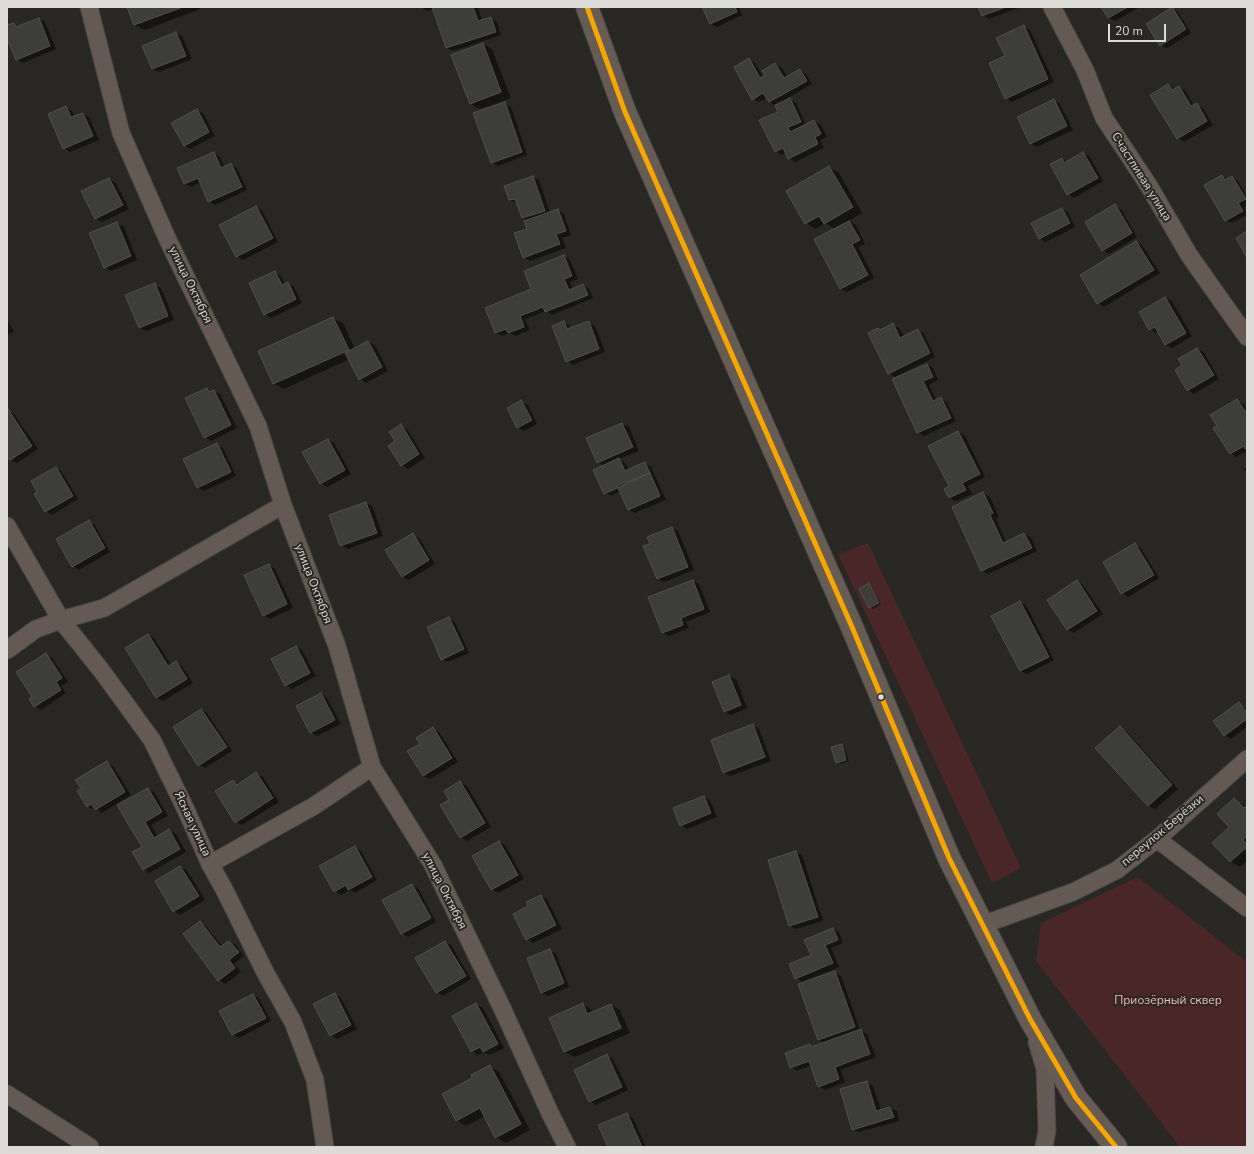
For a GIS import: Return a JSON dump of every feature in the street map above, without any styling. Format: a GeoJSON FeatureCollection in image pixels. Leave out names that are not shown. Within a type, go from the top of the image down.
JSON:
{"type":"FeatureCollection","features":[{"type":"Feature","properties":{"kind":"main road"},"geometry":{"type":"LineString","coordinates":[[587,7],[625,112],[848,620],[948,858],[1030,1019],[1076,1098],[1116,1147]]}},
{"type":"Feature","properties":{"kind":"street","name":"улица Октября"},"geometry":{"type":"LineString","coordinates":[[89,7],[121,133],[167,238],[258,426],[283,505],[337,646],[372,767],[433,865],[503,1010],[550,1113],[568,1147]]}},
{"type":"Feature","properties":{"kind":"street","name":"Счастливая улица"},"geometry":{"type":"LineString","coordinates":[[1052,7],[1085,70],[1104,118],[1148,186],[1189,256],[1247,337]]}},
{"type":"Feature","properties":{"kind":"street"},"geometry":{"type":"LineString","coordinates":[[7,650],[36,629],[60,620],[104,608],[283,505]]}},
{"type":"Feature","properties":{"kind":"street","name":"Ясная улица"},"geometry":{"type":"LineString","coordinates":[[7,526],[60,620],[101,670],[152,740],[210,864],[224,888],[265,972],[293,1022],[315,1080],[325,1147]]}},
{"type":"Feature","properties":{"kind":"street","name":"переулок Берёзки"},"geometry":{"type":"LineString","coordinates":[[982,925],[1073,892],[1117,870],[1157,839],[1247,759]]}},
{"type":"Feature","properties":{"kind":"street"},"geometry":{"type":"LineString","coordinates":[[210,864],[314,806],[372,767]]}},
{"type":"Feature","properties":{"kind":"street"},"geometry":{"type":"LineString","coordinates":[[1157,839],[1247,908]]}},
{"type":"Feature","properties":{"kind":"street"},"geometry":{"type":"LineString","coordinates":[[1030,1019],[1045,1069],[1047,1131],[1044,1147]]}},
{"type":"Feature","properties":{"kind":"street"},"geometry":{"type":"LineString","coordinates":[[7,1094],[90,1147]]}},
{"type":"Feature","properties":{"kind":"green space"},"geometry":{"type":"Polygon","coordinates":[[[868,543],[1021,868],[992,883],[838,554],[868,543]]]}},
{"type":"Feature","properties":{"kind":"green space","name":"Приозёрный сквер"},"geometry":{"type":"Polygon","coordinates":[[[1138,877],[1247,962],[1247,1147],[1180,1147],[1036,961],[1041,923],[1138,877]]]}},
{"type":"Feature","properties":{"kind":"building"},"geometry":{"type":"Polygon","coordinates":[[[127,7],[183,7],[134,25],[127,7]]]}},
{"type":"Feature","properties":{"kind":"building"},"geometry":{"type":"Polygon","coordinates":[[[432,7],[473,7],[478,21],[491,17],[496,32],[446,48],[432,7]]]}},
{"type":"Feature","properties":{"kind":"building"},"geometry":{"type":"Polygon","coordinates":[[[702,7],[735,7],[737,12],[710,24],[702,7]]]}},
{"type":"Feature","properties":{"kind":"building"},"geometry":{"type":"Polygon","coordinates":[[[978,7],[1006,7],[982,16],[978,7]]]}},
{"type":"Feature","properties":{"kind":"building"},"geometry":{"type":"Polygon","coordinates":[[[1101,7],[1128,7],[1108,18],[1101,7]]]}},
{"type":"Feature","properties":{"kind":"building"},"geometry":{"type":"Polygon","coordinates":[[[1172,7],[1186,29],[1160,46],[1146,24],[1172,7]]]}},
{"type":"Feature","properties":{"kind":"building"},"geometry":{"type":"Polygon","coordinates":[[[39,18],[50,46],[16,60],[7,39],[7,25],[14,23],[16,27],[39,18]]]}},
{"type":"Feature","properties":{"kind":"building"},"geometry":{"type":"Polygon","coordinates":[[[1024,25],[1048,79],[1005,99],[989,63],[1005,56],[996,38],[1024,25]]]}},
{"type":"Feature","properties":{"kind":"building"},"geometry":{"type":"Polygon","coordinates":[[[176,32],[186,56],[152,69],[142,46],[176,32]]]}},
{"type":"Feature","properties":{"kind":"building"},"geometry":{"type":"Polygon","coordinates":[[[483,43],[501,92],[470,104],[451,55],[483,43]]]}},
{"type":"Feature","properties":{"kind":"building"},"geometry":{"type":"Polygon","coordinates":[[[749,58],[760,78],[765,75],[762,71],[775,63],[784,78],[800,69],[807,81],[769,102],[763,93],[752,100],[734,67],[749,58]]]}},
{"type":"Feature","properties":{"kind":"building"},"geometry":{"type":"Polygon","coordinates":[[[1168,84],[1172,90],[1179,86],[1191,106],[1197,103],[1207,121],[1177,139],[1150,95],[1168,84]]]}},
{"type":"Feature","properties":{"kind":"building"},"geometry":{"type":"Polygon","coordinates":[[[790,98],[801,122],[788,127],[790,132],[814,120],[821,134],[815,137],[818,144],[788,159],[783,148],[775,152],[759,120],[778,112],[775,105],[790,98]]]}},
{"type":"Feature","properties":{"kind":"building"},"geometry":{"type":"Polygon","coordinates":[[[1054,99],[1067,126],[1030,144],[1017,117],[1054,99]]]}},
{"type":"Feature","properties":{"kind":"building"},"geometry":{"type":"Polygon","coordinates":[[[505,102],[522,152],[491,163],[473,113],[505,102]]]}},
{"type":"Feature","properties":{"kind":"building"},"geometry":{"type":"Polygon","coordinates":[[[66,106],[71,117],[83,113],[93,136],[63,149],[48,114],[66,106]]]}},
{"type":"Feature","properties":{"kind":"building"},"geometry":{"type":"Polygon","coordinates":[[[197,109],[209,132],[184,146],[171,123],[197,109]]]}},
{"type":"Feature","properties":{"kind":"building"},"geometry":{"type":"Polygon","coordinates":[[[214,152],[221,168],[231,163],[242,187],[208,202],[198,178],[184,184],[177,168],[214,152]]]}},
{"type":"Feature","properties":{"kind":"building"},"geometry":{"type":"Polygon","coordinates":[[[1083,152],[1098,178],[1067,195],[1050,164],[1062,158],[1064,163],[1083,152]]]}},
{"type":"Feature","properties":{"kind":"building"},"geometry":{"type":"Polygon","coordinates":[[[829,166],[853,207],[824,224],[819,216],[805,224],[786,191],[829,166]]]}},
{"type":"Feature","properties":{"kind":"building"},"geometry":{"type":"Polygon","coordinates":[[[1222,175],[1225,180],[1232,176],[1246,199],[1238,203],[1243,211],[1225,221],[1204,185],[1222,175]]]}},
{"type":"Feature","properties":{"kind":"building"},"geometry":{"type":"Polygon","coordinates":[[[533,176],[545,211],[522,218],[515,199],[509,200],[504,186],[533,176]]]}},
{"type":"Feature","properties":{"kind":"building"},"geometry":{"type":"Polygon","coordinates":[[[109,178],[123,205],[95,219],[81,191],[109,178]]]}},
{"type":"Feature","properties":{"kind":"building"},"geometry":{"type":"Polygon","coordinates":[[[1115,204],[1132,233],[1102,251],[1085,222],[1115,204]]]}},
{"type":"Feature","properties":{"kind":"building"},"geometry":{"type":"Polygon","coordinates":[[[256,206],[273,238],[236,257],[219,225],[256,206]]]}},
{"type":"Feature","properties":{"kind":"building"},"geometry":{"type":"Polygon","coordinates":[[[1062,208],[1070,223],[1039,239],[1031,223],[1062,208]]]}},
{"type":"Feature","properties":{"kind":"building"},"geometry":{"type":"Polygon","coordinates":[[[558,209],[566,231],[556,234],[560,244],[523,258],[514,233],[527,229],[524,221],[558,209]]]}},
{"type":"Feature","properties":{"kind":"building"},"geometry":{"type":"Polygon","coordinates":[[[849,221],[860,240],[852,244],[868,275],[840,289],[814,239],[849,221]]]}},
{"type":"Feature","properties":{"kind":"building"},"geometry":{"type":"Polygon","coordinates":[[[117,222],[131,256],[104,268],[89,233],[117,222]]]}},
{"type":"Feature","properties":{"kind":"building"},"geometry":{"type":"Polygon","coordinates":[[[1247,231],[1247,258],[1236,238],[1247,231]]]}},
{"type":"Feature","properties":{"kind":"building"},"geometry":{"type":"Polygon","coordinates":[[[1136,241],[1154,270],[1097,304],[1080,275],[1136,241]]]}},
{"type":"Feature","properties":{"kind":"building"},"geometry":{"type":"Polygon","coordinates":[[[564,255],[572,276],[564,279],[569,290],[583,284],[588,295],[545,312],[543,307],[520,316],[524,327],[508,333],[506,329],[495,333],[485,308],[531,289],[524,271],[564,255]]]}},
{"type":"Feature","properties":{"kind":"building"},"geometry":{"type":"Polygon","coordinates":[[[275,271],[282,285],[288,282],[296,299],[264,315],[249,283],[275,271]]]}},
{"type":"Feature","properties":{"kind":"building"},"geometry":{"type":"Polygon","coordinates":[[[155,283],[168,316],[139,328],[125,295],[155,283]]]}},
{"type":"Feature","properties":{"kind":"building"},"geometry":{"type":"Polygon","coordinates":[[[1165,297],[1186,333],[1165,345],[1155,327],[1149,330],[1139,312],[1165,297]]]}},
{"type":"Feature","properties":{"kind":"building"},"geometry":{"type":"Polygon","coordinates":[[[333,317],[349,350],[273,384],[258,351],[333,317]]]}},
{"type":"Feature","properties":{"kind":"building"},"geometry":{"type":"Polygon","coordinates":[[[564,321],[567,329],[589,321],[599,349],[566,362],[552,326],[564,321]]]}},
{"type":"Feature","properties":{"kind":"building"},"geometry":{"type":"Polygon","coordinates":[[[893,323],[900,338],[918,329],[930,353],[888,374],[868,333],[878,328],[880,330],[893,323]]]}},
{"type":"Feature","properties":{"kind":"building"},"geometry":{"type":"Polygon","coordinates":[[[368,341],[382,367],[359,380],[345,353],[368,341]]]}},
{"type":"Feature","properties":{"kind":"building"},"geometry":{"type":"Polygon","coordinates":[[[1197,348],[1214,375],[1187,391],[1175,370],[1182,365],[1178,359],[1197,348]]]}},
{"type":"Feature","properties":{"kind":"building"},"geometry":{"type":"Polygon","coordinates":[[[927,364],[933,377],[923,381],[933,401],[941,397],[951,418],[917,433],[892,379],[927,364]]]}},
{"type":"Feature","properties":{"kind":"building"},"geometry":{"type":"Polygon","coordinates":[[[207,388],[209,392],[214,390],[231,425],[204,438],[185,398],[207,388]]]}},
{"type":"Feature","properties":{"kind":"building"},"geometry":{"type":"Polygon","coordinates":[[[1237,399],[1247,414],[1247,448],[1245,449],[1244,446],[1230,454],[1213,428],[1217,426],[1210,415],[1237,399]]]}},
{"type":"Feature","properties":{"kind":"building"},"geometry":{"type":"Polygon","coordinates":[[[521,400],[532,420],[517,428],[507,408],[521,400]]]}},
{"type":"Feature","properties":{"kind":"building"},"geometry":{"type":"Polygon","coordinates":[[[8,409],[32,446],[10,460],[7,456],[8,409]]]}},
{"type":"Feature","properties":{"kind":"building"},"geometry":{"type":"Polygon","coordinates":[[[622,423],[633,447],[597,463],[586,438],[622,423]]]}},
{"type":"Feature","properties":{"kind":"building"},"geometry":{"type":"Polygon","coordinates":[[[401,424],[419,454],[401,466],[388,446],[395,441],[389,432],[401,424]]]}},
{"type":"Feature","properties":{"kind":"building"},"geometry":{"type":"Polygon","coordinates":[[[958,431],[980,474],[962,483],[966,490],[949,498],[944,489],[949,486],[928,446],[958,431]]]}},
{"type":"Feature","properties":{"kind":"building"},"geometry":{"type":"Polygon","coordinates":[[[328,439],[345,470],[320,484],[302,452],[328,439]]]}},
{"type":"Feature","properties":{"kind":"building"},"geometry":{"type":"Polygon","coordinates":[[[217,443],[231,472],[197,488],[183,459],[217,443]]]}},
{"type":"Feature","properties":{"kind":"building"},"geometry":{"type":"Polygon","coordinates":[[[619,458],[625,471],[645,462],[650,473],[604,494],[593,470],[619,458]]]}},
{"type":"Feature","properties":{"kind":"building"},"geometry":{"type":"Polygon","coordinates":[[[56,467],[73,496],[45,512],[34,494],[37,492],[31,481],[56,467]]]}},
{"type":"Feature","properties":{"kind":"building"},"geometry":{"type":"Polygon","coordinates":[[[650,473],[660,496],[628,510],[617,486],[650,473]]]}},
{"type":"Feature","properties":{"kind":"building"},"geometry":{"type":"Polygon","coordinates":[[[983,492],[993,513],[990,515],[1003,543],[1024,533],[1032,548],[981,571],[952,507],[983,492]]]}},
{"type":"Feature","properties":{"kind":"building"},"geometry":{"type":"Polygon","coordinates":[[[366,502],[377,533],[340,546],[329,515],[366,502]]]}},
{"type":"Feature","properties":{"kind":"building"},"geometry":{"type":"Polygon","coordinates":[[[89,520],[105,548],[72,567],[56,539],[89,520]]]}},
{"type":"Feature","properties":{"kind":"building"},"geometry":{"type":"Polygon","coordinates":[[[672,527],[688,567],[657,579],[643,546],[650,544],[647,537],[672,527]]]}},
{"type":"Feature","properties":{"kind":"building"},"geometry":{"type":"Polygon","coordinates":[[[413,533],[429,560],[402,577],[385,550],[413,533]]]}},
{"type":"Feature","properties":{"kind":"building"},"geometry":{"type":"Polygon","coordinates":[[[1135,543],[1154,575],[1121,594],[1103,562],[1135,543]]]}},
{"type":"Feature","properties":{"kind":"building"},"geometry":{"type":"Polygon","coordinates":[[[269,564],[287,604],[263,616],[244,575],[269,564]]]}},
{"type":"Feature","properties":{"kind":"building"},"geometry":{"type":"Polygon","coordinates":[[[693,580],[704,609],[681,618],[683,625],[662,633],[648,597],[693,580]]]}},
{"type":"Feature","properties":{"kind":"building"},"geometry":{"type":"Polygon","coordinates":[[[1077,580],[1097,611],[1067,630],[1047,600],[1077,580]]]}},
{"type":"Feature","properties":{"kind":"building"},"geometry":{"type":"Polygon","coordinates":[[[869,583],[879,603],[869,608],[859,589],[869,583]]]}},
{"type":"Feature","properties":{"kind":"building"},"geometry":{"type":"Polygon","coordinates":[[[1020,601],[1049,657],[1020,671],[991,616],[1020,601]]]}},
{"type":"Feature","properties":{"kind":"building"},"geometry":{"type":"Polygon","coordinates":[[[449,617],[464,649],[441,660],[427,627],[449,617]]]}},
{"type":"Feature","properties":{"kind":"building"},"geometry":{"type":"Polygon","coordinates":[[[148,634],[168,666],[176,661],[187,679],[156,698],[125,648],[148,634]]]}},
{"type":"Feature","properties":{"kind":"building"},"geometry":{"type":"Polygon","coordinates":[[[296,646],[310,673],[285,686],[271,659],[296,646]]]}},
{"type":"Feature","properties":{"kind":"building"},"geometry":{"type":"Polygon","coordinates":[[[46,653],[62,678],[56,682],[61,690],[34,707],[29,699],[32,697],[16,672],[46,653]]]}},
{"type":"Feature","properties":{"kind":"building"},"geometry":{"type":"Polygon","coordinates":[[[729,675],[741,705],[724,712],[712,682],[729,675]]]}},
{"type":"Feature","properties":{"kind":"building"},"geometry":{"type":"Polygon","coordinates":[[[321,693],[335,720],[310,733],[296,706],[321,693]]]}},
{"type":"Feature","properties":{"kind":"building"},"geometry":{"type":"Polygon","coordinates":[[[1239,702],[1247,713],[1247,719],[1224,736],[1213,721],[1239,702]]]}},
{"type":"Feature","properties":{"kind":"building"},"geometry":{"type":"Polygon","coordinates":[[[201,709],[227,747],[198,766],[173,727],[201,709]]]}},
{"type":"Feature","properties":{"kind":"building"},"geometry":{"type":"Polygon","coordinates":[[[753,724],[765,757],[723,773],[711,740],[753,724]]]}},
{"type":"Feature","properties":{"kind":"building"},"geometry":{"type":"Polygon","coordinates":[[[1120,726],[1172,785],[1148,806],[1095,748],[1120,726]]]}},
{"type":"Feature","properties":{"kind":"building"},"geometry":{"type":"Polygon","coordinates":[[[433,727],[452,758],[423,776],[407,751],[420,744],[416,738],[433,727]]]}},
{"type":"Feature","properties":{"kind":"building"},"geometry":{"type":"Polygon","coordinates":[[[842,744],[846,760],[836,763],[831,747],[842,744]]]}},
{"type":"Feature","properties":{"kind":"building"},"geometry":{"type":"Polygon","coordinates":[[[107,761],[125,792],[95,810],[91,804],[87,807],[77,791],[81,788],[75,780],[107,761]]]}},
{"type":"Feature","properties":{"kind":"building"},"geometry":{"type":"Polygon","coordinates":[[[256,772],[273,798],[235,823],[215,791],[233,780],[237,785],[256,772]]]}},
{"type":"Feature","properties":{"kind":"building"},"geometry":{"type":"Polygon","coordinates":[[[460,781],[485,823],[460,838],[440,805],[449,800],[444,791],[460,781]]]}},
{"type":"Feature","properties":{"kind":"building"},"geometry":{"type":"Polygon","coordinates":[[[148,788],[162,812],[145,822],[154,838],[169,829],[180,849],[143,870],[132,852],[142,847],[117,805],[148,788]]]}},
{"type":"Feature","properties":{"kind":"building"},"geometry":{"type":"Polygon","coordinates":[[[704,796],[711,813],[680,826],[673,808],[704,796]]]}},
{"type":"Feature","properties":{"kind":"building"},"geometry":{"type":"Polygon","coordinates":[[[1234,798],[1244,808],[1247,805],[1247,836],[1243,840],[1247,844],[1247,847],[1230,862],[1212,843],[1229,827],[1217,814],[1234,798]]]}},
{"type":"Feature","properties":{"kind":"building"},"geometry":{"type":"Polygon","coordinates":[[[499,841],[518,875],[491,890],[472,856],[499,841]]]}},
{"type":"Feature","properties":{"kind":"building"},"geometry":{"type":"Polygon","coordinates":[[[355,846],[372,877],[348,890],[346,885],[334,892],[319,866],[355,846]]]}},
{"type":"Feature","properties":{"kind":"building"},"geometry":{"type":"Polygon","coordinates":[[[796,851],[818,917],[789,926],[768,860],[796,851]]]}},
{"type":"Feature","properties":{"kind":"building"},"geometry":{"type":"Polygon","coordinates":[[[180,866],[199,896],[173,912],[155,881],[180,866]]]}},
{"type":"Feature","properties":{"kind":"building"},"geometry":{"type":"Polygon","coordinates":[[[412,884],[431,918],[401,934],[382,900],[412,884]]]}},
{"type":"Feature","properties":{"kind":"building"},"geometry":{"type":"Polygon","coordinates":[[[541,895],[556,925],[526,940],[513,914],[528,906],[526,902],[541,895]]]}},
{"type":"Feature","properties":{"kind":"building"},"geometry":{"type":"Polygon","coordinates":[[[200,921],[220,947],[229,941],[239,952],[229,960],[235,968],[218,981],[183,934],[200,921]]]}},
{"type":"Feature","properties":{"kind":"building"},"geometry":{"type":"Polygon","coordinates":[[[833,928],[838,940],[825,945],[833,963],[795,979],[789,964],[811,955],[804,940],[833,928]]]}},
{"type":"Feature","properties":{"kind":"building"},"geometry":{"type":"Polygon","coordinates":[[[445,941],[466,976],[436,993],[415,958],[445,941]]]}},
{"type":"Feature","properties":{"kind":"building"},"geometry":{"type":"Polygon","coordinates":[[[550,949],[564,983],[541,993],[527,958],[550,949]]]}},
{"type":"Feature","properties":{"kind":"building"},"geometry":{"type":"Polygon","coordinates":[[[835,971],[855,1027],[818,1040],[798,984],[835,971]]]}},
{"type":"Feature","properties":{"kind":"building"},"geometry":{"type":"Polygon","coordinates":[[[335,993],[351,1025],[330,1036],[313,1004],[335,993]]]}},
{"type":"Feature","properties":{"kind":"building"},"geometry":{"type":"Polygon","coordinates":[[[253,994],[266,1018],[232,1035],[219,1011],[253,994]]]}},
{"type":"Feature","properties":{"kind":"building"},"geometry":{"type":"Polygon","coordinates":[[[476,1003],[498,1044],[483,1052],[480,1047],[471,1052],[452,1016],[476,1003]]]}},
{"type":"Feature","properties":{"kind":"building"},"geometry":{"type":"Polygon","coordinates":[[[583,1003],[587,1014],[611,1004],[621,1028],[564,1052],[549,1018],[583,1003]]]}},
{"type":"Feature","properties":{"kind":"building"},"geometry":{"type":"Polygon","coordinates":[[[861,1029],[870,1054],[835,1067],[839,1079],[818,1087],[809,1061],[790,1068],[785,1053],[810,1044],[811,1047],[861,1029]]]}},
{"type":"Feature","properties":{"kind":"building"},"geometry":{"type":"Polygon","coordinates":[[[607,1054],[622,1087],[589,1102],[574,1070],[607,1054]]]}},
{"type":"Feature","properties":{"kind":"building"},"geometry":{"type":"Polygon","coordinates":[[[490,1065],[521,1124],[495,1138],[480,1108],[456,1121],[442,1094],[472,1078],[471,1075],[490,1065]]]}},
{"type":"Feature","properties":{"kind":"building"},"geometry":{"type":"Polygon","coordinates":[[[867,1081],[876,1111],[890,1107],[894,1117],[852,1130],[840,1089],[867,1081]]]}},
{"type":"Feature","properties":{"kind":"building"},"geometry":{"type":"Polygon","coordinates":[[[627,1113],[642,1147],[608,1147],[598,1125],[627,1113]]]}},
{"type":"Feature","properties":{"kind":"transit line"},"geometry":{"type":"LineString","coordinates":[[587,7],[625,112],[852,627],[949,858],[1030,1019],[1076,1098],[1116,1147]]}}]}
